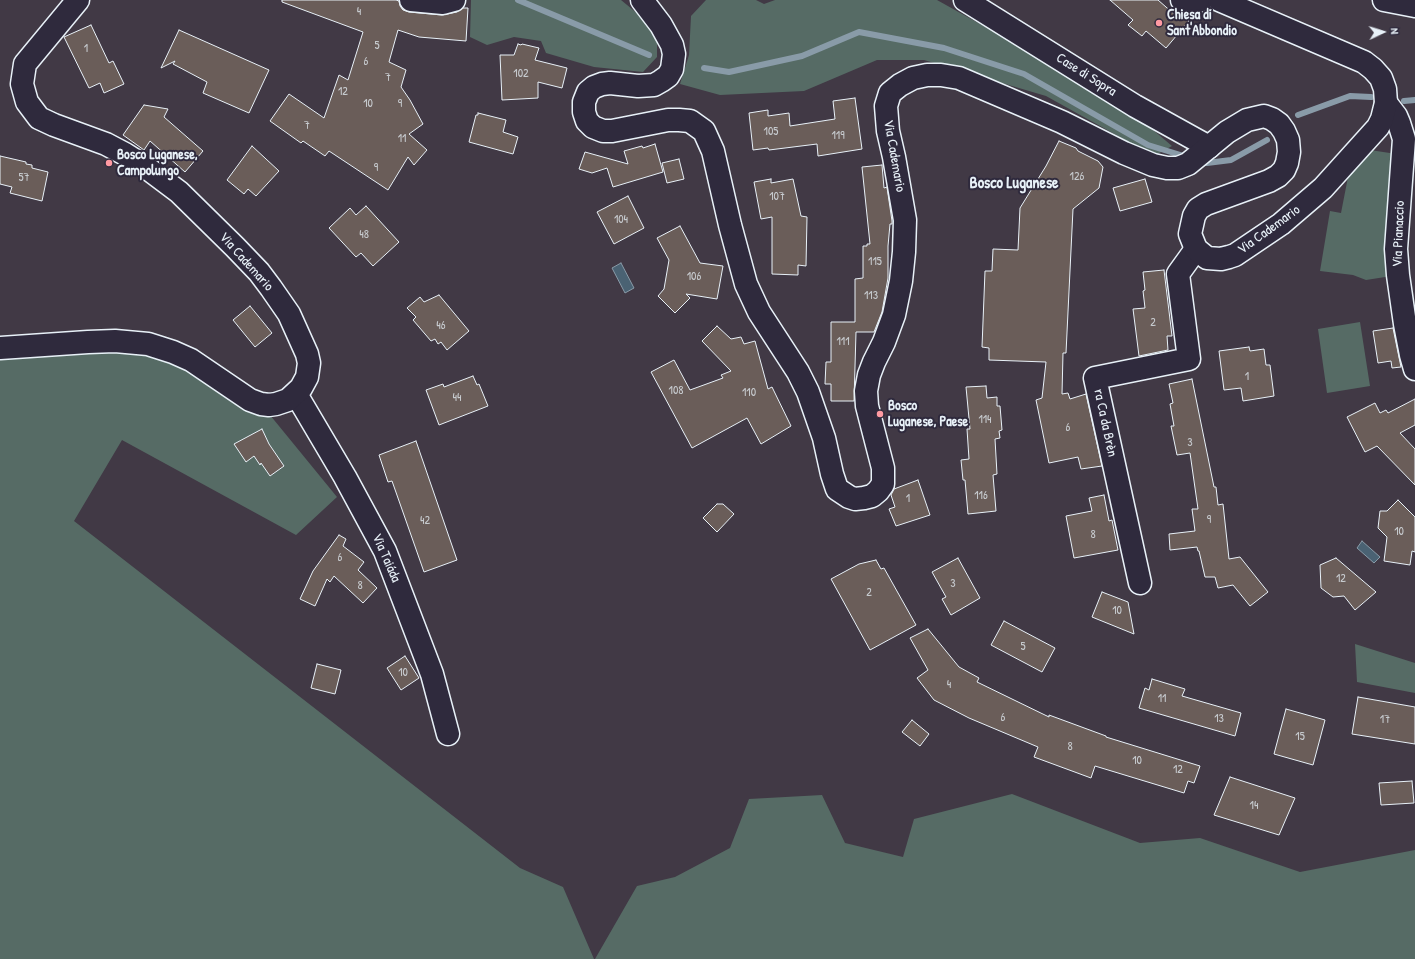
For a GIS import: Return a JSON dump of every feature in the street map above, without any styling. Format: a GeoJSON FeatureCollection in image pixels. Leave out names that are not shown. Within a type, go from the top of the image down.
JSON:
{"type":"FeatureCollection","features":[{"type":"Feature","properties":{"kind":"street","name":"Via Cademario"},"geometry":{"type":"LineString","coordinates":[[0,348],[115,341],[148,344],[173,352],[191,360],[254,402],[265,405],[276,404],[288,400],[296,394],[307,377],[309,363],[307,354],[288,314],[259,272],[224,236],[179,192],[165,181],[125,154],[88,137],[39,118],[27,102],[22,84],[25,64],[78,0]]}},
{"type":"Feature","properties":{"kind":"street"},"geometry":{"type":"LineString","coordinates":[[411,0],[443,3],[454,0]]}},
{"type":"Feature","properties":{"kind":"street","name":"Via Cademario"},"geometry":{"type":"LineString","coordinates":[[642,0],[661,25],[672,45],[674,54],[672,69],[668,76],[654,85],[638,86],[610,83],[594,87],[588,92],[584,102],[584,112],[587,121],[593,127],[603,131],[612,131],[668,120],[679,120],[690,121],[704,131],[713,151],[730,226],[746,284],[766,326],[798,372],[803,382],[813,405],[824,438],[837,489],[855,499],[872,496],[883,484],[883,468],[869,413],[866,391],[874,362],[884,342],[894,315],[901,281],[904,252],[905,220],[888,131],[886,106],[890,93],[900,85],[913,78],[942,75],[959,78],[1062,122],[1115,149],[1153,165],[1167,168],[1183,167],[1238,124],[1264,116],[1272,119],[1279,124],[1288,140],[1289,152],[1284,170],[1278,176],[1261,184],[1206,204],[1198,209],[1194,216],[1190,234],[1196,249],[1207,258],[1229,258],[1281,224],[1323,188],[1378,127],[1382,119],[1386,103],[1385,89],[1381,78],[1373,69],[1358,59],[1219,0]]}},
{"type":"Feature","properties":{"kind":"street","name":"Case di Sopra"},"geometry":{"type":"LineString","coordinates":[[964,0],[1135,106],[1201,153]]}},
{"type":"Feature","properties":{"kind":"street"},"geometry":{"type":"LineString","coordinates":[[1182,0],[1192,3],[1202,0]]}},
{"type":"Feature","properties":{"kind":"street"},"geometry":{"type":"LineString","coordinates":[[1384,0],[1415,6]]}},
{"type":"Feature","properties":{"kind":"street","name":"Via Pianaccio"},"geometry":{"type":"LineString","coordinates":[[1386,103],[1396,116],[1404,139],[1396,249],[1398,275],[1411,355],[1415,369]]}},
{"type":"Feature","properties":{"kind":"street","name":"ra Ca da Brèn"},"geometry":{"type":"LineString","coordinates":[[1140,583],[1095,378],[1189,359],[1178,274],[1196,249]]}},
{"type":"Feature","properties":{"kind":"street","name":"Via Taiáda"},"geometry":{"type":"LineString","coordinates":[[296,394],[345,477],[385,551],[432,674],[448,734]]}},
{"type":"Feature","properties":{"kind":"green space"},"geometry":{"type":"Polygon","coordinates":[[[471,0],[621,0],[638,14],[657,37],[657,57],[643,72],[594,67],[546,53],[541,41],[514,37],[487,45],[470,37],[471,0]]]}},
{"type":"Feature","properties":{"kind":"green space"},"geometry":{"type":"Polygon","coordinates":[[[706,0],[756,0],[764,4],[775,0],[937,0],[1097,89],[1132,112],[1172,146],[1154,156],[1046,96],[924,60],[877,60],[804,91],[720,95],[680,84],[689,55],[691,16],[706,0]]]}},
{"type":"Feature","properties":{"kind":"green space"},"geometry":{"type":"Polygon","coordinates":[[[1370,150],[1403,155],[1398,275],[1366,280],[1353,275],[1320,271],[1330,211],[1341,213],[1348,177],[1370,150]]]}},
{"type":"Feature","properties":{"kind":"green space"},"geometry":{"type":"Polygon","coordinates":[[[1360,322],[1370,386],[1327,393],[1318,329],[1360,322]]]}},
{"type":"Feature","properties":{"kind":"green space"},"geometry":{"type":"Polygon","coordinates":[[[133,342],[261,404],[337,497],[296,535],[122,440],[74,521],[520,868],[563,887],[594,959],[0,959],[0,348],[133,342]]]}},
{"type":"Feature","properties":{"kind":"green space"},"geometry":{"type":"Polygon","coordinates":[[[1355,644],[1415,663],[1415,693],[1357,682],[1355,644]]]}},
{"type":"Feature","properties":{"kind":"green space"},"geometry":{"type":"Polygon","coordinates":[[[1012,794],[1140,843],[1200,838],[1300,872],[1415,850],[1415,959],[595,959],[637,886],[675,877],[730,848],[749,799],[822,795],[845,843],[903,857],[914,819],[1012,794]]]}},
{"type":"Feature","properties":{"kind":"water"},"geometry":{"type":"Polygon","coordinates":[[[621,263],[634,288],[625,293],[612,268],[621,263]]]}},
{"type":"Feature","properties":{"kind":"water"},"geometry":{"type":"Polygon","coordinates":[[[1362,541],[1380,557],[1374,563],[1357,548],[1362,541]]]}},
{"type":"Feature","properties":{"kind":"building"},"geometry":{"type":"Polygon","coordinates":[[[282,0],[396,0],[399,1],[403,10],[409,12],[442,15],[457,12],[463,8],[468,8],[466,41],[419,37],[398,30],[389,62],[406,70],[401,87],[423,124],[409,134],[427,150],[414,165],[408,157],[388,190],[329,151],[325,156],[303,141],[301,143],[270,121],[289,94],[324,118],[339,75],[348,80],[363,32],[282,2],[282,0]]]}},
{"type":"Feature","properties":{"kind":"building","name":"Chiesa di Sant'Abbondio"},"geometry":{"type":"Polygon","coordinates":[[[1110,0],[1158,0],[1174,14],[1177,11],[1189,21],[1166,48],[1146,31],[1142,36],[1128,25],[1133,20],[1110,0]]]}},
{"type":"Feature","properties":{"kind":"building"},"geometry":{"type":"Polygon","coordinates":[[[91,25],[109,63],[113,61],[124,84],[104,93],[100,83],[89,88],[64,37],[91,25]]]}},
{"type":"Feature","properties":{"kind":"building"},"geometry":{"type":"Polygon","coordinates":[[[179,30],[269,70],[249,113],[203,93],[207,82],[173,64],[175,61],[161,68],[179,30]]]}},
{"type":"Feature","properties":{"kind":"building"},"geometry":{"type":"Polygon","coordinates":[[[518,44],[539,48],[535,60],[567,68],[562,88],[538,82],[538,98],[502,100],[500,55],[514,55],[518,44]]]}},
{"type":"Feature","properties":{"kind":"building"},"geometry":{"type":"Polygon","coordinates":[[[855,98],[862,149],[818,156],[817,144],[769,150],[768,148],[753,150],[749,113],[768,110],[768,116],[789,113],[790,126],[835,119],[833,101],[855,98]]]}},
{"type":"Feature","properties":{"kind":"building"},"geometry":{"type":"Polygon","coordinates":[[[144,105],[168,109],[164,117],[203,151],[185,172],[150,141],[144,150],[123,135],[144,105]]]}},
{"type":"Feature","properties":{"kind":"building"},"geometry":{"type":"Polygon","coordinates":[[[478,113],[506,120],[503,132],[518,137],[513,154],[469,142],[476,115],[478,115],[478,113]]]}},
{"type":"Feature","properties":{"kind":"building"},"geometry":{"type":"Polygon","coordinates":[[[1059,141],[1076,148],[1078,151],[1098,161],[1103,167],[1099,188],[1073,209],[1066,353],[1063,353],[1062,394],[1068,393],[1070,399],[1086,394],[1102,466],[1081,469],[1078,457],[1049,463],[1036,400],[1042,398],[1046,362],[989,360],[989,348],[982,347],[985,271],[992,271],[993,249],[1018,250],[1020,208],[1046,166],[1059,141]]]}},
{"type":"Feature","properties":{"kind":"building"},"geometry":{"type":"Polygon","coordinates":[[[655,144],[663,172],[613,187],[607,168],[592,173],[579,169],[585,152],[628,164],[624,151],[642,146],[643,148],[655,144]]]}},
{"type":"Feature","properties":{"kind":"building"},"geometry":{"type":"Polygon","coordinates":[[[252,146],[279,171],[256,196],[248,189],[244,194],[227,180],[252,146]]]}},
{"type":"Feature","properties":{"kind":"building"},"geometry":{"type":"Polygon","coordinates":[[[0,156],[26,162],[26,164],[32,165],[32,168],[48,172],[42,201],[10,193],[12,187],[0,184],[0,156]]]}},
{"type":"Feature","properties":{"kind":"building"},"geometry":{"type":"Polygon","coordinates":[[[679,159],[684,179],[667,183],[662,163],[679,159]]]}},
{"type":"Feature","properties":{"kind":"building"},"geometry":{"type":"Polygon","coordinates":[[[882,165],[884,188],[887,187],[892,224],[890,224],[888,246],[888,278],[882,312],[874,332],[856,332],[854,401],[831,401],[831,384],[825,384],[826,362],[831,362],[831,322],[855,322],[855,279],[863,278],[863,246],[870,244],[862,167],[882,165]]]}},
{"type":"Feature","properties":{"kind":"building"},"geometry":{"type":"Polygon","coordinates":[[[771,179],[771,183],[793,179],[801,216],[807,217],[806,266],[798,265],[798,275],[772,274],[772,217],[761,219],[754,182],[771,179]]]}},
{"type":"Feature","properties":{"kind":"building"},"geometry":{"type":"Polygon","coordinates":[[[1145,179],[1152,202],[1120,211],[1113,188],[1145,179]]]}},
{"type":"Feature","properties":{"kind":"building"},"geometry":{"type":"Polygon","coordinates":[[[628,196],[644,228],[614,244],[597,212],[628,196]]]}},
{"type":"Feature","properties":{"kind":"building"},"geometry":{"type":"Polygon","coordinates":[[[366,206],[399,242],[373,266],[361,253],[356,257],[329,228],[350,208],[356,215],[366,206]]]}},
{"type":"Feature","properties":{"kind":"building"},"geometry":{"type":"Polygon","coordinates":[[[680,226],[700,263],[723,266],[717,299],[686,294],[690,298],[675,313],[658,296],[664,289],[669,260],[657,238],[680,226]]]}},
{"type":"Feature","properties":{"kind":"building"},"geometry":{"type":"Polygon","coordinates":[[[1164,270],[1172,336],[1167,336],[1168,350],[1139,356],[1133,309],[1145,308],[1143,272],[1164,270]]]}},
{"type":"Feature","properties":{"kind":"building"},"geometry":{"type":"Polygon","coordinates":[[[439,295],[469,331],[447,350],[441,342],[438,344],[435,339],[431,341],[413,320],[416,317],[407,308],[420,297],[424,302],[439,295]]]}},
{"type":"Feature","properties":{"kind":"building"},"geometry":{"type":"Polygon","coordinates":[[[250,306],[272,333],[255,347],[233,320],[250,306]]]}},
{"type":"Feature","properties":{"kind":"building"},"geometry":{"type":"Polygon","coordinates":[[[717,326],[731,339],[741,337],[744,344],[755,341],[768,389],[772,387],[791,426],[761,444],[747,418],[692,448],[651,372],[674,360],[690,390],[723,378],[721,375],[731,371],[702,341],[717,326]]]}},
{"type":"Feature","properties":{"kind":"building"},"geometry":{"type":"Polygon","coordinates":[[[1393,328],[1401,367],[1392,368],[1391,361],[1378,363],[1373,331],[1393,328]]]}},
{"type":"Feature","properties":{"kind":"building"},"geometry":{"type":"Polygon","coordinates":[[[1249,347],[1250,351],[1264,349],[1266,365],[1270,365],[1274,396],[1243,401],[1241,388],[1224,390],[1219,351],[1249,347]]]}},
{"type":"Feature","properties":{"kind":"building"},"geometry":{"type":"Polygon","coordinates":[[[473,376],[477,385],[479,384],[488,406],[439,425],[426,390],[443,384],[444,387],[473,376]]]}},
{"type":"Feature","properties":{"kind":"building"},"geometry":{"type":"Polygon","coordinates":[[[1192,379],[1214,487],[1216,487],[1218,505],[1223,504],[1229,559],[1240,557],[1268,592],[1250,606],[1233,585],[1218,588],[1215,577],[1205,577],[1197,547],[1170,550],[1169,534],[1195,531],[1192,509],[1198,509],[1190,453],[1177,455],[1171,426],[1174,426],[1170,404],[1173,403],[1169,384],[1192,379]]]}},
{"type":"Feature","properties":{"kind":"building"},"geometry":{"type":"Polygon","coordinates":[[[986,386],[987,398],[997,397],[997,406],[1000,406],[1002,430],[999,431],[1000,438],[995,439],[997,474],[993,475],[996,511],[968,514],[965,480],[963,480],[961,460],[969,459],[967,429],[970,429],[966,387],[986,386]]]}},
{"type":"Feature","properties":{"kind":"building"},"geometry":{"type":"Polygon","coordinates":[[[1415,399],[1415,425],[1400,433],[1415,449],[1415,485],[1377,446],[1365,452],[1347,417],[1375,403],[1380,413],[1386,410],[1388,413],[1415,399]]]}},
{"type":"Feature","properties":{"kind":"building"},"geometry":{"type":"Polygon","coordinates":[[[262,429],[269,444],[284,466],[270,476],[254,456],[246,462],[234,444],[262,429]]]}},
{"type":"Feature","properties":{"kind":"building"},"geometry":{"type":"Polygon","coordinates":[[[416,441],[457,560],[424,572],[392,481],[388,482],[379,455],[416,441]]]}},
{"type":"Feature","properties":{"kind":"building"},"geometry":{"type":"Polygon","coordinates":[[[918,480],[930,515],[896,526],[889,509],[895,507],[891,495],[894,489],[918,480]]]}},
{"type":"Feature","properties":{"kind":"building"},"geometry":{"type":"Polygon","coordinates":[[[1104,495],[1109,521],[1112,520],[1118,550],[1074,558],[1066,516],[1092,511],[1089,498],[1104,495]]]}},
{"type":"Feature","properties":{"kind":"building"},"geometry":{"type":"Polygon","coordinates":[[[1398,500],[1415,517],[1415,552],[1412,551],[1410,565],[1384,561],[1387,537],[1378,528],[1380,511],[1387,511],[1398,500]]]}},
{"type":"Feature","properties":{"kind":"building"},"geometry":{"type":"Polygon","coordinates":[[[717,504],[723,504],[734,514],[717,532],[703,518],[717,504]]]}},
{"type":"Feature","properties":{"kind":"building"},"geometry":{"type":"Polygon","coordinates":[[[339,535],[346,539],[343,546],[364,562],[358,570],[377,588],[363,603],[334,576],[330,582],[327,579],[315,606],[300,599],[313,571],[339,535]]]}},
{"type":"Feature","properties":{"kind":"building"},"geometry":{"type":"Polygon","coordinates":[[[958,558],[980,598],[951,615],[942,599],[946,597],[932,572],[958,558]]]}},
{"type":"Feature","properties":{"kind":"building"},"geometry":{"type":"Polygon","coordinates":[[[1336,558],[1376,592],[1355,610],[1344,596],[1333,597],[1321,588],[1320,565],[1336,558]]]}},
{"type":"Feature","properties":{"kind":"building"},"geometry":{"type":"Polygon","coordinates":[[[876,560],[881,569],[884,568],[916,625],[870,650],[831,579],[859,564],[876,560]]]}},
{"type":"Feature","properties":{"kind":"building"},"geometry":{"type":"Polygon","coordinates":[[[1102,592],[1128,602],[1134,634],[1092,617],[1102,592]]]}},
{"type":"Feature","properties":{"kind":"building"},"geometry":{"type":"Polygon","coordinates":[[[1004,621],[1055,648],[1042,672],[991,645],[1004,621]]]}},
{"type":"Feature","properties":{"kind":"building"},"geometry":{"type":"Polygon","coordinates":[[[928,629],[959,667],[979,678],[977,682],[1049,717],[1049,715],[1106,737],[1200,766],[1194,783],[1188,781],[1184,793],[1095,766],[1091,778],[1034,757],[1038,747],[969,718],[934,700],[917,678],[928,670],[910,638],[928,629]]]}},
{"type":"Feature","properties":{"kind":"building"},"geometry":{"type":"Polygon","coordinates":[[[405,656],[419,678],[401,690],[387,668],[405,656]]]}},
{"type":"Feature","properties":{"kind":"building"},"geometry":{"type":"Polygon","coordinates":[[[317,664],[341,670],[335,694],[311,688],[317,664]]]}},
{"type":"Feature","properties":{"kind":"building"},"geometry":{"type":"Polygon","coordinates":[[[1152,679],[1185,689],[1182,696],[1241,713],[1235,736],[1139,708],[1145,688],[1149,690],[1152,679]]]}},
{"type":"Feature","properties":{"kind":"building"},"geometry":{"type":"Polygon","coordinates":[[[1358,697],[1415,707],[1415,744],[1352,734],[1358,697]]]}},
{"type":"Feature","properties":{"kind":"building"},"geometry":{"type":"Polygon","coordinates":[[[1286,709],[1325,720],[1313,765],[1274,754],[1286,709]]]}},
{"type":"Feature","properties":{"kind":"building"},"geometry":{"type":"Polygon","coordinates":[[[912,720],[929,734],[920,746],[902,732],[912,720]]]}},
{"type":"Feature","properties":{"kind":"building"},"geometry":{"type":"Polygon","coordinates":[[[1230,777],[1295,798],[1279,835],[1214,815],[1230,777]]]}},
{"type":"Feature","properties":{"kind":"building"},"geometry":{"type":"Polygon","coordinates":[[[1412,781],[1414,803],[1381,805],[1379,783],[1412,781]]]}},
{"type":"Feature","properties":{"kind":"waterway"},"geometry":{"type":"LineString","coordinates":[[518,0],[649,55]]}},
{"type":"Feature","properties":{"kind":"waterway"},"geometry":{"type":"LineString","coordinates":[[704,68],[729,72],[802,56],[859,32],[944,48],[1024,74],[1148,145],[1187,157]]}},
{"type":"Feature","properties":{"kind":"waterway"},"geometry":{"type":"LineString","coordinates":[[1298,115],[1350,96],[1371,97]]}},
{"type":"Feature","properties":{"kind":"waterway"},"geometry":{"type":"LineString","coordinates":[[1404,101],[1415,100]]}},
{"type":"Feature","properties":{"kind":"waterway"},"geometry":{"type":"LineString","coordinates":[[1200,161],[1207,163],[1231,160],[1267,140]]}},
{"type":"Feature","properties":{"kind":"place","name":"Chiesa di Sant'Abbondio"},"geometry":{"type":"Point","coordinates":[1159,23]}},
{"type":"Feature","properties":{"kind":"place","name":"Bosco Luganese, Campolungo"},"geometry":{"type":"Point","coordinates":[109,163]}},
{"type":"Feature","properties":{"kind":"place","name":"Bosco Luganese, Paese"},"geometry":{"type":"Point","coordinates":[880,414]}},
{"type":"Feature","properties":{"kind":"district","name":"Bosco Luganese"},"geometry":{"type":"Point","coordinates":[1014,184]}}]}
